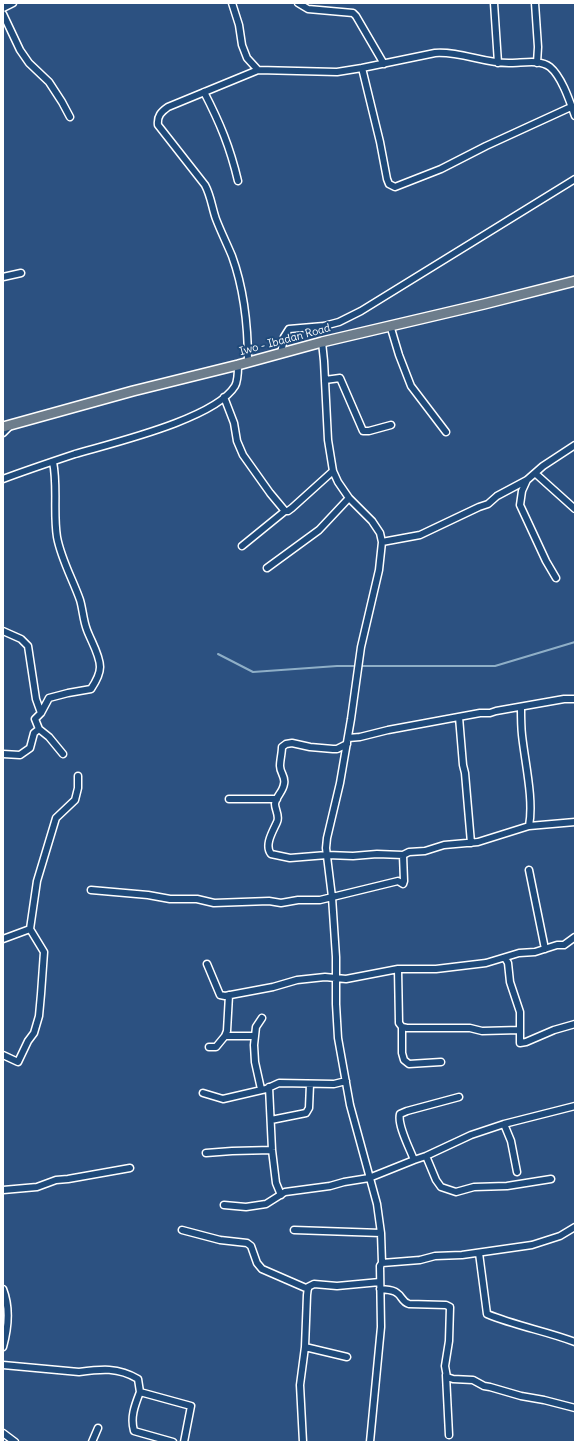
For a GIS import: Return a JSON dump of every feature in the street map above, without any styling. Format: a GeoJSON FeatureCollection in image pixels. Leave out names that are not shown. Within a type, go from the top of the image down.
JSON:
{"type":"FeatureCollection","features":[{"type":"Feature","properties":{"kind":"main road","name":"Iwo - Ibadan Road"},"geometry":{"type":"LineString","coordinates":[[3,427],[133,391],[322,342],[575,281]]}},
{"type":"Feature","properties":{"kind":"street"},"geometry":{"type":"LineString","coordinates":[[3,8],[13,3]]}},
{"type":"Feature","properties":{"kind":"street"},"geometry":{"type":"LineString","coordinates":[[232,3],[239,25],[242,45],[247,58],[258,70]]}},
{"type":"Feature","properties":{"kind":"street"},"geometry":{"type":"LineString","coordinates":[[298,3],[308,10],[352,13],[356,16],[384,64]]}},
{"type":"Feature","properties":{"kind":"street"},"geometry":{"type":"LineString","coordinates":[[494,3],[498,63]]}},
{"type":"Feature","properties":{"kind":"street"},"geometry":{"type":"LineString","coordinates":[[535,3],[538,47],[537,63]]}},
{"type":"Feature","properties":{"kind":"street"},"geometry":{"type":"LineString","coordinates":[[3,14],[20,50],[29,63],[49,82],[70,117]]}},
{"type":"Feature","properties":{"kind":"street"},"geometry":{"type":"LineString","coordinates":[[248,362],[248,334],[240,288],[232,257],[216,218],[209,191],[196,172],[158,125],[157,119],[161,112],[168,107],[258,70],[324,72],[362,68],[444,52],[498,63],[537,63],[549,66],[554,70],[560,80],[575,116]]}},
{"type":"Feature","properties":{"kind":"street"},"geometry":{"type":"LineString","coordinates":[[362,68],[380,142],[387,179],[389,184],[395,187],[441,169],[486,146],[572,107]]}},
{"type":"Feature","properties":{"kind":"street"},"geometry":{"type":"LineString","coordinates":[[204,92],[217,116],[228,144],[238,181]]}},
{"type":"Feature","properties":{"kind":"street"},"geometry":{"type":"LineString","coordinates":[[280,354],[284,337],[289,329],[331,324],[361,311],[575,179]]}},
{"type":"Feature","properties":{"kind":"street"},"geometry":{"type":"LineString","coordinates":[[3,277],[21,273]]}},
{"type":"Feature","properties":{"kind":"street"},"geometry":{"type":"LineString","coordinates":[[390,325],[399,355],[411,386],[446,432]]}},
{"type":"Feature","properties":{"kind":"street"},"geometry":{"type":"LineString","coordinates":[[322,342],[328,440],[333,471],[338,482],[349,498],[372,521],[380,533],[382,542],[379,570],[360,647],[348,741],[327,838],[327,855],[332,897],[336,957],[337,1027],[350,1105],[377,1204],[380,1233],[382,1263],[380,1266],[381,1334],[370,1442]]}},
{"type":"Feature","properties":{"kind":"street"},"geometry":{"type":"LineString","coordinates":[[3,479],[151,432],[207,408],[224,397],[236,385],[238,365]]}},
{"type":"Feature","properties":{"kind":"street"},"geometry":{"type":"LineString","coordinates":[[325,380],[340,378],[363,431],[369,431],[391,425]]}},
{"type":"Feature","properties":{"kind":"street"},"geometry":{"type":"LineString","coordinates":[[224,397],[234,423],[237,441],[243,455],[285,511]]}},
{"type":"Feature","properties":{"kind":"street"},"geometry":{"type":"LineString","coordinates":[[3,433],[13,424]]}},
{"type":"Feature","properties":{"kind":"street"},"geometry":{"type":"LineString","coordinates":[[382,542],[404,539],[434,530],[474,509],[488,504],[497,496],[536,474],[543,466],[575,445]]}},
{"type":"Feature","properties":{"kind":"street"},"geometry":{"type":"LineString","coordinates":[[53,462],[56,474],[57,537],[80,599],[86,628],[99,661],[100,669],[98,677],[91,689],[49,698],[41,713],[35,719],[39,729],[49,737],[63,754]]}},
{"type":"Feature","properties":{"kind":"street"},"geometry":{"type":"LineString","coordinates":[[242,546],[285,511],[292,508],[333,471]]}},
{"type":"Feature","properties":{"kind":"street"},"geometry":{"type":"LineString","coordinates":[[536,474],[575,509]]}},
{"type":"Feature","properties":{"kind":"street"},"geometry":{"type":"LineString","coordinates":[[527,480],[522,491],[520,505],[546,561],[556,578]]}},
{"type":"Feature","properties":{"kind":"street"},"geometry":{"type":"LineString","coordinates":[[267,568],[319,530],[349,498]]}},
{"type":"Feature","properties":{"kind":"street"},"geometry":{"type":"LineString","coordinates":[[3,631],[21,639],[28,646],[36,699],[41,713]]}},
{"type":"Feature","properties":{"kind":"street"},"geometry":{"type":"LineString","coordinates":[[575,699],[564,699],[496,711],[490,714],[480,713],[388,730],[348,741],[337,749],[310,747],[292,743],[284,745],[282,747],[280,766],[285,782],[283,790],[275,804],[278,818],[268,846],[271,854],[290,858],[327,855],[403,855],[409,852],[425,851],[444,845],[478,842],[529,826],[575,822]]}},
{"type":"Feature","properties":{"kind":"street"},"geometry":{"type":"LineString","coordinates":[[521,707],[522,733],[528,785],[529,826]]}},
{"type":"Feature","properties":{"kind":"street"},"geometry":{"type":"LineString","coordinates":[[460,717],[471,843]]}},
{"type":"Feature","properties":{"kind":"street"},"geometry":{"type":"LineString","coordinates":[[3,754],[20,755],[30,748],[34,733],[39,729]]}},
{"type":"Feature","properties":{"kind":"street"},"geometry":{"type":"LineString","coordinates":[[3,1055],[18,1062],[28,1041],[34,1034],[39,1016],[44,952],[30,929],[37,881],[56,818],[75,800],[78,788],[78,776]]}},
{"type":"Feature","properties":{"kind":"street"},"geometry":{"type":"LineString","coordinates":[[229,800],[277,799]]}},
{"type":"Feature","properties":{"kind":"street"},"geometry":{"type":"LineString","coordinates":[[91,890],[148,895],[170,899],[197,899],[214,903],[281,903],[298,900],[320,900],[398,881],[403,884],[403,855]]}},
{"type":"Feature","properties":{"kind":"street"},"geometry":{"type":"LineString","coordinates":[[529,870],[545,949]]}},
{"type":"Feature","properties":{"kind":"street"},"geometry":{"type":"LineString","coordinates":[[3,939],[30,929]]}},
{"type":"Feature","properties":{"kind":"street"},"geometry":{"type":"LineString","coordinates":[[207,964],[220,995],[229,995],[273,987],[297,980],[325,978],[346,979],[398,969],[436,969],[486,963],[519,953],[545,949],[557,945],[564,945],[575,937]]}},
{"type":"Feature","properties":{"kind":"street"},"geometry":{"type":"LineString","coordinates":[[505,958],[508,963],[510,982],[520,1012],[520,1043],[575,1024]]}},
{"type":"Feature","properties":{"kind":"street"},"geometry":{"type":"LineString","coordinates":[[398,969],[400,1023],[402,1027],[402,1053],[404,1060],[409,1064],[441,1062]]}},
{"type":"Feature","properties":{"kind":"street"},"geometry":{"type":"LineString","coordinates":[[209,1047],[216,1046],[225,1036],[227,1031],[229,995]]}},
{"type":"Feature","properties":{"kind":"street"},"geometry":{"type":"LineString","coordinates":[[261,1089],[255,1062],[255,1036],[256,1027],[262,1018]]}},
{"type":"Feature","properties":{"kind":"street"},"geometry":{"type":"LineString","coordinates":[[402,1027],[470,1028],[482,1032],[520,1030]]}},
{"type":"Feature","properties":{"kind":"street"},"geometry":{"type":"LineString","coordinates":[[225,1036],[255,1036]]}},
{"type":"Feature","properties":{"kind":"street"},"geometry":{"type":"LineString","coordinates":[[203,1093],[223,1099],[266,1088],[279,1083],[334,1084],[346,1081]]}},
{"type":"Feature","properties":{"kind":"street"},"geometry":{"type":"LineString","coordinates":[[270,1120],[306,1113],[309,1108],[310,1084]]}},
{"type":"Feature","properties":{"kind":"street"},"geometry":{"type":"LineString","coordinates":[[269,1086],[272,1150],[276,1183],[281,1195]]}},
{"type":"Feature","properties":{"kind":"street"},"geometry":{"type":"LineString","coordinates":[[414,1160],[399,1118],[400,1114],[459,1098]]}},
{"type":"Feature","properties":{"kind":"street"},"geometry":{"type":"LineString","coordinates":[[224,1205],[246,1207],[266,1204],[285,1192],[330,1186],[369,1178],[426,1156],[471,1135],[504,1124],[575,1106]]}},
{"type":"Feature","properties":{"kind":"street"},"geometry":{"type":"LineString","coordinates":[[504,1124],[511,1140],[517,1172]]}},
{"type":"Feature","properties":{"kind":"street"},"geometry":{"type":"LineString","coordinates":[[206,1153],[272,1150]]}},
{"type":"Feature","properties":{"kind":"street"},"geometry":{"type":"LineString","coordinates":[[426,1156],[436,1180],[441,1187],[456,1192],[474,1187],[507,1186],[551,1179]]}},
{"type":"Feature","properties":{"kind":"street"},"geometry":{"type":"LineString","coordinates":[[3,1190],[37,1187],[56,1180],[130,1168]]}},
{"type":"Feature","properties":{"kind":"street"},"geometry":{"type":"LineString","coordinates":[[382,1263],[420,1260],[435,1256],[479,1253],[532,1245],[556,1237],[575,1227]]}},
{"type":"Feature","properties":{"kind":"street"},"geometry":{"type":"LineString","coordinates":[[182,1230],[220,1240],[247,1243],[251,1246],[257,1263],[262,1269],[308,1289]]}},
{"type":"Feature","properties":{"kind":"street"},"geometry":{"type":"LineString","coordinates":[[294,1230],[380,1233]]}},
{"type":"Feature","properties":{"kind":"street"},"geometry":{"type":"LineString","coordinates":[[479,1253],[487,1314],[506,1322],[555,1334],[575,1342]]}},
{"type":"Feature","properties":{"kind":"street"},"geometry":{"type":"LineString","coordinates":[[303,1442],[300,1385],[308,1289],[314,1284],[336,1286],[380,1286],[399,1294],[405,1303],[446,1305],[450,1307],[449,1341],[445,1362],[449,1435]]}},
{"type":"Feature","properties":{"kind":"street"},"geometry":{"type":"LineString","coordinates":[[3,1289],[8,1303],[7,1334],[3,1347]]}},
{"type":"Feature","properties":{"kind":"street"},"geometry":{"type":"LineString","coordinates":[[304,1347],[346,1357]]}},
{"type":"Feature","properties":{"kind":"street"},"geometry":{"type":"LineString","coordinates":[[3,1365],[79,1372],[88,1370],[116,1369],[131,1374],[138,1378],[140,1392],[133,1411],[134,1431],[173,1442]]}},
{"type":"Feature","properties":{"kind":"street"},"geometry":{"type":"LineString","coordinates":[[446,1375],[450,1379],[473,1380],[484,1386],[520,1396],[544,1400],[575,1408]]}},
{"type":"Feature","properties":{"kind":"street"},"geometry":{"type":"LineString","coordinates":[[140,1392],[191,1406],[184,1442]]}},
{"type":"Feature","properties":{"kind":"street"},"geometry":{"type":"LineString","coordinates":[[92,1442],[98,1428]]}},
{"type":"Feature","properties":{"kind":"street"},"geometry":{"type":"LineString","coordinates":[[3,1433],[15,1442]]}},
{"type":"Feature","properties":{"kind":"waterway"},"geometry":{"type":"LineString","coordinates":[[218,654],[253,672],[337,666],[495,666],[575,642]]}}]}
